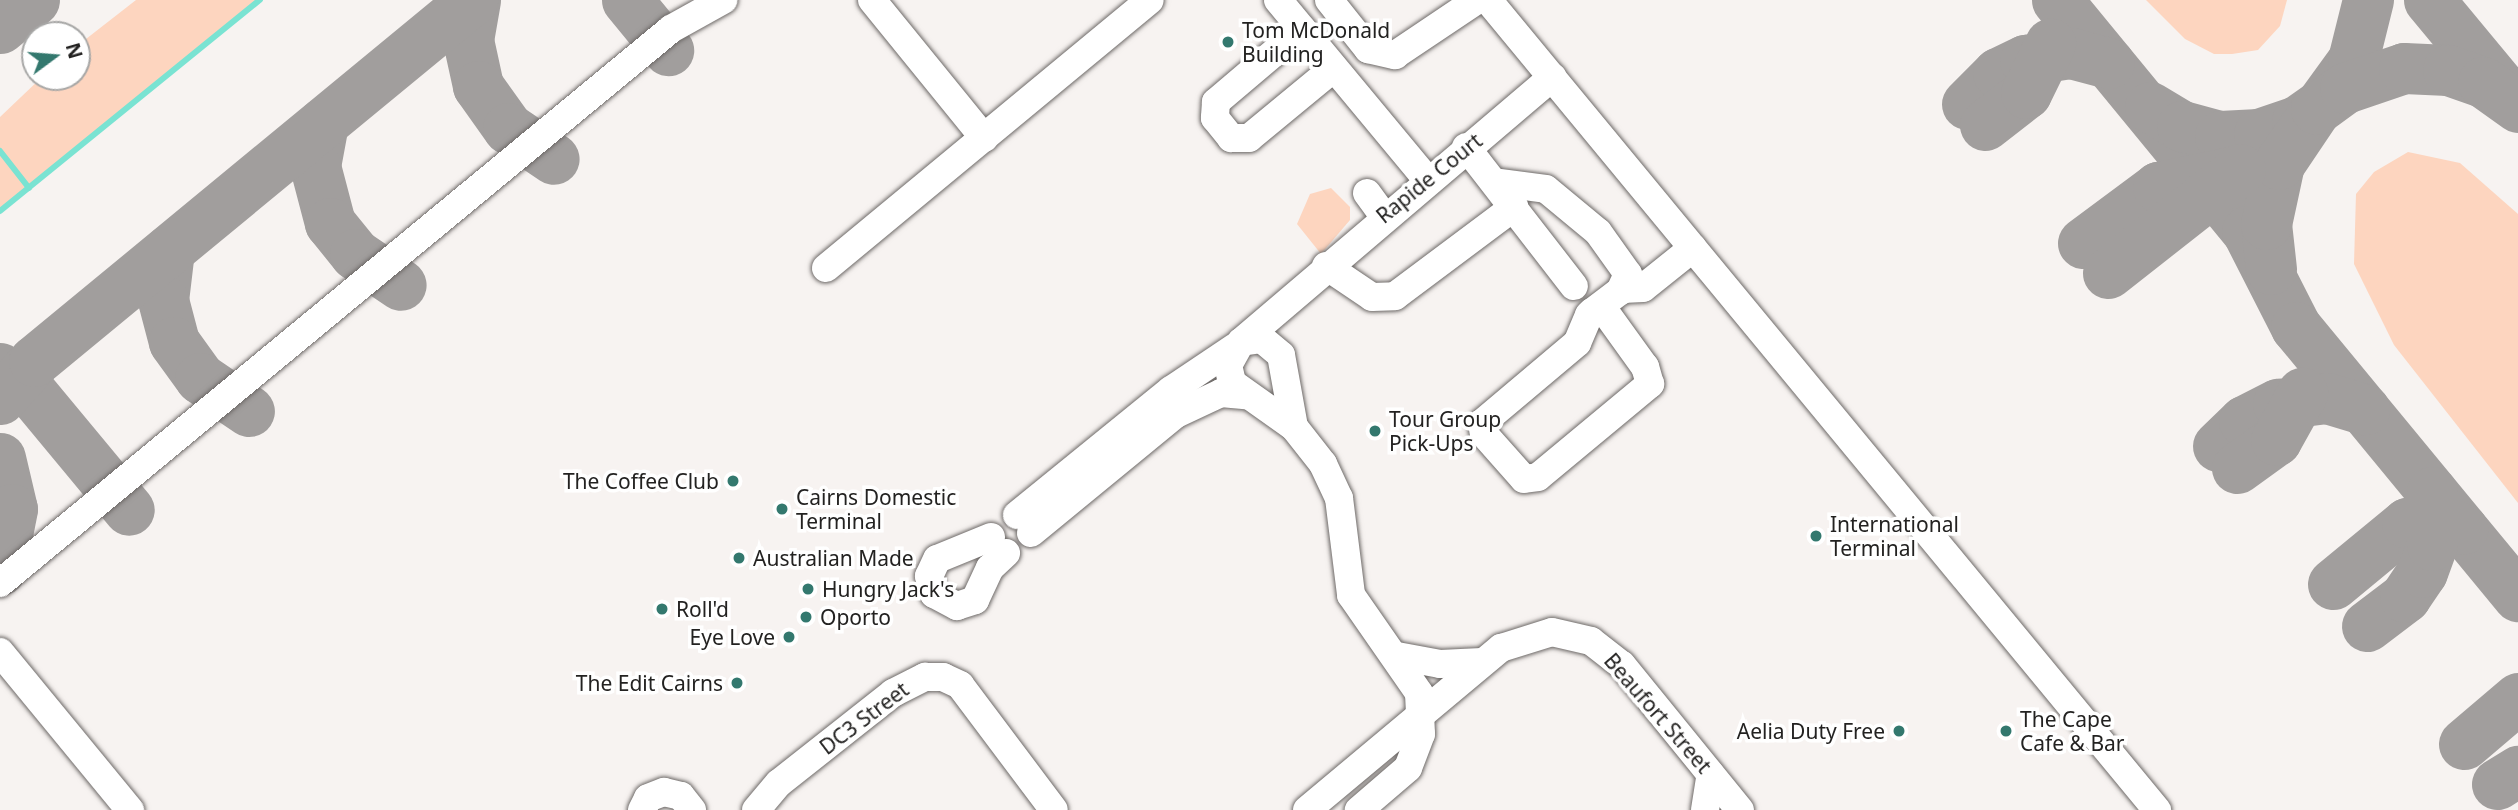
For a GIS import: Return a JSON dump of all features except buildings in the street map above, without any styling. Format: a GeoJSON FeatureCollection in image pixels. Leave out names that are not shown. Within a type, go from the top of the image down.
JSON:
{"type":"FeatureCollection","features":[{"type":"Feature","properties":{"kind":"street"},"geometry":{"type":"LineString","coordinates":[[0,583],[681,22],[723,0]]}},
{"type":"Feature","properties":{"kind":"street"},"geometry":{"type":"LineString","coordinates":[[872,0],[984,138]]}},
{"type":"Feature","properties":{"kind":"street"},"geometry":{"type":"LineString","coordinates":[[826,268],[1150,0]]}},
{"type":"Feature","properties":{"kind":"street"},"geometry":{"type":"LineString","coordinates":[[1278,0],[1426,178]]}},
{"type":"Feature","properties":{"kind":"street"},"geometry":{"type":"LineString","coordinates":[[1329,0],[1368,49],[1395,55],[1477,0]]}},
{"type":"Feature","properties":{"kind":"street"},"geometry":{"type":"LineString","coordinates":[[1489,0],[2157,810]]}},
{"type":"Feature","properties":{"kind":"street"},"geometry":{"type":"LineString","coordinates":[[1302,29],[1216,102],[1215,118],[1223,128],[1238,141],[1249,138],[1334,68]]}},
{"type":"Feature","properties":{"kind":"street","name":"Rapide Court"},"geometry":{"type":"LineString","coordinates":[[1246,395],[1221,393],[1176,414],[1024,524],[1171,390],[1238,344],[1317,274],[1375,204],[1426,178],[1552,77]]}},
{"type":"Feature","properties":{"kind":"street"},"geometry":{"type":"LineString","coordinates":[[1466,148],[1574,286]]}},
{"type":"Feature","properties":{"kind":"street"},"geometry":{"type":"LineString","coordinates":[[1494,182],[1543,187],[1594,228],[1626,268],[1612,297],[1577,343],[1482,423],[1484,434],[1524,479],[1538,478],[1650,384],[1646,366],[1612,297]]}},
{"type":"Feature","properties":{"kind":"street"},"geometry":{"type":"LineString","coordinates":[[1317,274],[1372,297],[1395,296],[1514,207]]}},
{"type":"Feature","properties":{"kind":"street"},"geometry":{"type":"LineString","coordinates":[[1612,297],[1647,285],[1693,248]]}},
{"type":"Feature","properties":{"kind":"street","name":"Rapide Court"},"geometry":{"type":"LineString","coordinates":[[1276,348],[1317,274]]}},
{"type":"Feature","properties":{"kind":"street"},"geometry":{"type":"LineString","coordinates":[[1294,427],[1246,395],[1228,374],[1238,344],[1262,339],[1276,348],[1294,427],[1339,498],[1351,594],[1413,678],[1423,713],[1408,768],[1359,810]]}},
{"type":"Feature","properties":{"kind":"street","name":"Beaufort Street"},"geometry":{"type":"LineString","coordinates":[[1307,810],[1482,662],[1528,636],[1552,632],[1591,641],[1622,666],[1740,810]]}},
{"type":"Feature","properties":{"kind":"street"},"geometry":{"type":"LineString","coordinates":[[0,652],[130,810]]}},
{"type":"Feature","properties":{"kind":"street"},"geometry":{"type":"LineString","coordinates":[[1397,656],[1440,664],[1482,662]]}},
{"type":"Feature","properties":{"kind":"street","name":"DC3 Street"},"geometry":{"type":"LineString","coordinates":[[756,810],[779,783],[893,693],[925,677],[960,685],[1054,810]]}},
{"type":"Feature","properties":{"kind":"street"},"geometry":{"type":"LineString","coordinates":[[1705,810],[1711,775]]}},
{"type":"Feature","properties":{"kind":"street"},"geometry":{"type":"LineString","coordinates":[[642,810],[648,798],[664,792],[681,796],[692,810]]}},
{"type":"Feature","properties":{"kind":"shaded area"},"geometry":{"type":"Polygon","coordinates":[[[136,0],[260,0],[0,211],[0,117],[27,91],[91,91],[91,35],[136,0]]]}},
{"type":"Feature","properties":{"kind":"shaded area"},"geometry":{"type":"Polygon","coordinates":[[[2146,0],[2287,0],[2280,26],[2258,50],[2214,54],[2185,39],[2146,0]]]}},
{"type":"Feature","properties":{"kind":"shaded area"},"geometry":{"type":"Polygon","coordinates":[[[2408,152],[2460,163],[2518,214],[2518,503],[2394,345],[2354,264],[2356,194],[2374,172],[2408,152]]]}},
{"type":"Feature","properties":{"kind":"shaded area"},"geometry":{"type":"Polygon","coordinates":[[[1331,188],[1350,207],[1350,220],[1321,254],[1297,224],[1310,194],[1331,188]]]}},
{"type":"Feature","properties":{"kind":"waterway"},"geometry":{"type":"LineString","coordinates":[[0,211],[260,0]]}},
{"type":"Feature","properties":{"kind":"waterway"},"geometry":{"type":"LineString","coordinates":[[0,151],[29,188]]}},
{"type":"Feature","properties":{"kind":"taxiway"},"geometry":{"type":"LineString","coordinates":[[0,28],[34,0]]}},
{"type":"Feature","properties":{"kind":"taxiway"},"geometry":{"type":"LineString","coordinates":[[0,399],[34,361],[472,0]]}},
{"type":"Feature","properties":{"kind":"taxiway"},"geometry":{"type":"LineString","coordinates":[[475,0],[468,40],[478,86],[508,128],[554,159]]}},
{"type":"Feature","properties":{"kind":"taxiway"},"geometry":{"type":"LineString","coordinates":[[627,0],[668,50]]}},
{"type":"Feature","properties":{"kind":"taxiway"},"geometry":{"type":"LineString","coordinates":[[2057,0],[2247,231],[2296,327],[2518,596]]}},
{"type":"Feature","properties":{"kind":"taxiway"},"geometry":{"type":"LineString","coordinates":[[2150,107],[2182,126],[2220,136],[2259,134],[2297,121],[2321,104],[2353,60],[2368,0]]}},
{"type":"Feature","properties":{"kind":"taxiway"},"geometry":{"type":"LineString","coordinates":[[2429,0],[2503,89]]}},
{"type":"Feature","properties":{"kind":"taxiway"},"geometry":{"type":"LineString","coordinates":[[1985,125],[2026,93],[2050,44]]}},
{"type":"Feature","properties":{"kind":"taxiway"},"geometry":{"type":"LineString","coordinates":[[1967,104],[1998,73],[2025,60],[2071,53],[2109,63]]}},
{"type":"Feature","properties":{"kind":"taxiway"},"geometry":{"type":"LineString","coordinates":[[2271,269],[2266,224],[2279,164],[2316,109],[2345,88],[2404,68],[2448,70],[2483,82],[2518,107]]}},
{"type":"Feature","properties":{"kind":"taxiway"},"geometry":{"type":"LineString","coordinates":[[323,123],[315,166],[330,223],[355,254],[401,285]]}},
{"type":"Feature","properties":{"kind":"taxiway"},"geometry":{"type":"LineString","coordinates":[[2108,273],[2240,169]]}},
{"type":"Feature","properties":{"kind":"taxiway"},"geometry":{"type":"LineString","coordinates":[[2083,243],[2158,187],[2232,172]]}},
{"type":"Feature","properties":{"kind":"taxiway"},"geometry":{"type":"LineString","coordinates":[[169,250],[163,300],[174,342],[200,378],[249,411]]}},
{"type":"Feature","properties":{"kind":"taxiway"},"geometry":{"type":"LineString","coordinates":[[0,368],[31,392],[129,510]]}},
{"type":"Feature","properties":{"kind":"taxiway"},"geometry":{"type":"LineString","coordinates":[[2237,468],[2276,440],[2302,393]]}},
{"type":"Feature","properties":{"kind":"taxiway"},"geometry":{"type":"LineString","coordinates":[[2218,446],[2244,421],[2278,404],[2327,398],[2364,409]]}},
{"type":"Feature","properties":{"kind":"taxiway"},"geometry":{"type":"LineString","coordinates":[[0,458],[12,509],[0,570]]}},
{"type":"Feature","properties":{"kind":"taxiway"},"geometry":{"type":"LineString","coordinates":[[2367,626],[2405,597],[2422,572],[2432,545],[2432,492]]}},
{"type":"Feature","properties":{"kind":"taxiway"},"geometry":{"type":"LineString","coordinates":[[2333,584],[2407,523],[2432,516],[2462,529]]}},
{"type":"Feature","properties":{"kind":"taxiway"},"geometry":{"type":"LineString","coordinates":[[2464,744],[2518,698]]}},
{"type":"Feature","properties":{"kind":"taxiway"},"geometry":{"type":"LineString","coordinates":[[2497,784],[2518,771]]}},
{"type":"Feature","properties":{"kind":"place","name":"Tom McDonald Building"},"geometry":{"type":"Point","coordinates":[1228,42]}},
{"type":"Feature","properties":{"kind":"place","name":"Tour Group Pick-Ups"},"geometry":{"type":"Point","coordinates":[1375,431]}},
{"type":"Feature","properties":{"kind":"place","name":"The Coffee Club"},"geometry":{"type":"Point","coordinates":[733,481]}},
{"type":"Feature","properties":{"kind":"place","name":"Cairns Domestic Terminal"},"geometry":{"type":"Point","coordinates":[782,509]}},
{"type":"Feature","properties":{"kind":"place","name":"International Terminal"},"geometry":{"type":"Point","coordinates":[1816,536]}},
{"type":"Feature","properties":{"kind":"place","name":"Australian Made"},"geometry":{"type":"Point","coordinates":[739,558]}},
{"type":"Feature","properties":{"kind":"place","name":"Hungry Jack's"},"geometry":{"type":"Point","coordinates":[808,589]}},
{"type":"Feature","properties":{"kind":"place","name":"Roll'd"},"geometry":{"type":"Point","coordinates":[662,609]}},
{"type":"Feature","properties":{"kind":"place","name":"Oporto"},"geometry":{"type":"Point","coordinates":[806,617]}},
{"type":"Feature","properties":{"kind":"place","name":"Eye Love"},"geometry":{"type":"Point","coordinates":[789,637]}},
{"type":"Feature","properties":{"kind":"place","name":"The Edit Cairns"},"geometry":{"type":"Point","coordinates":[737,683]}},
{"type":"Feature","properties":{"kind":"place","name":"Aelia Duty Free"},"geometry":{"type":"Point","coordinates":[1899,731]}},
{"type":"Feature","properties":{"kind":"place","name":"The Cape Cafe & Bar"},"geometry":{"type":"Point","coordinates":[2006,731]}}]}
